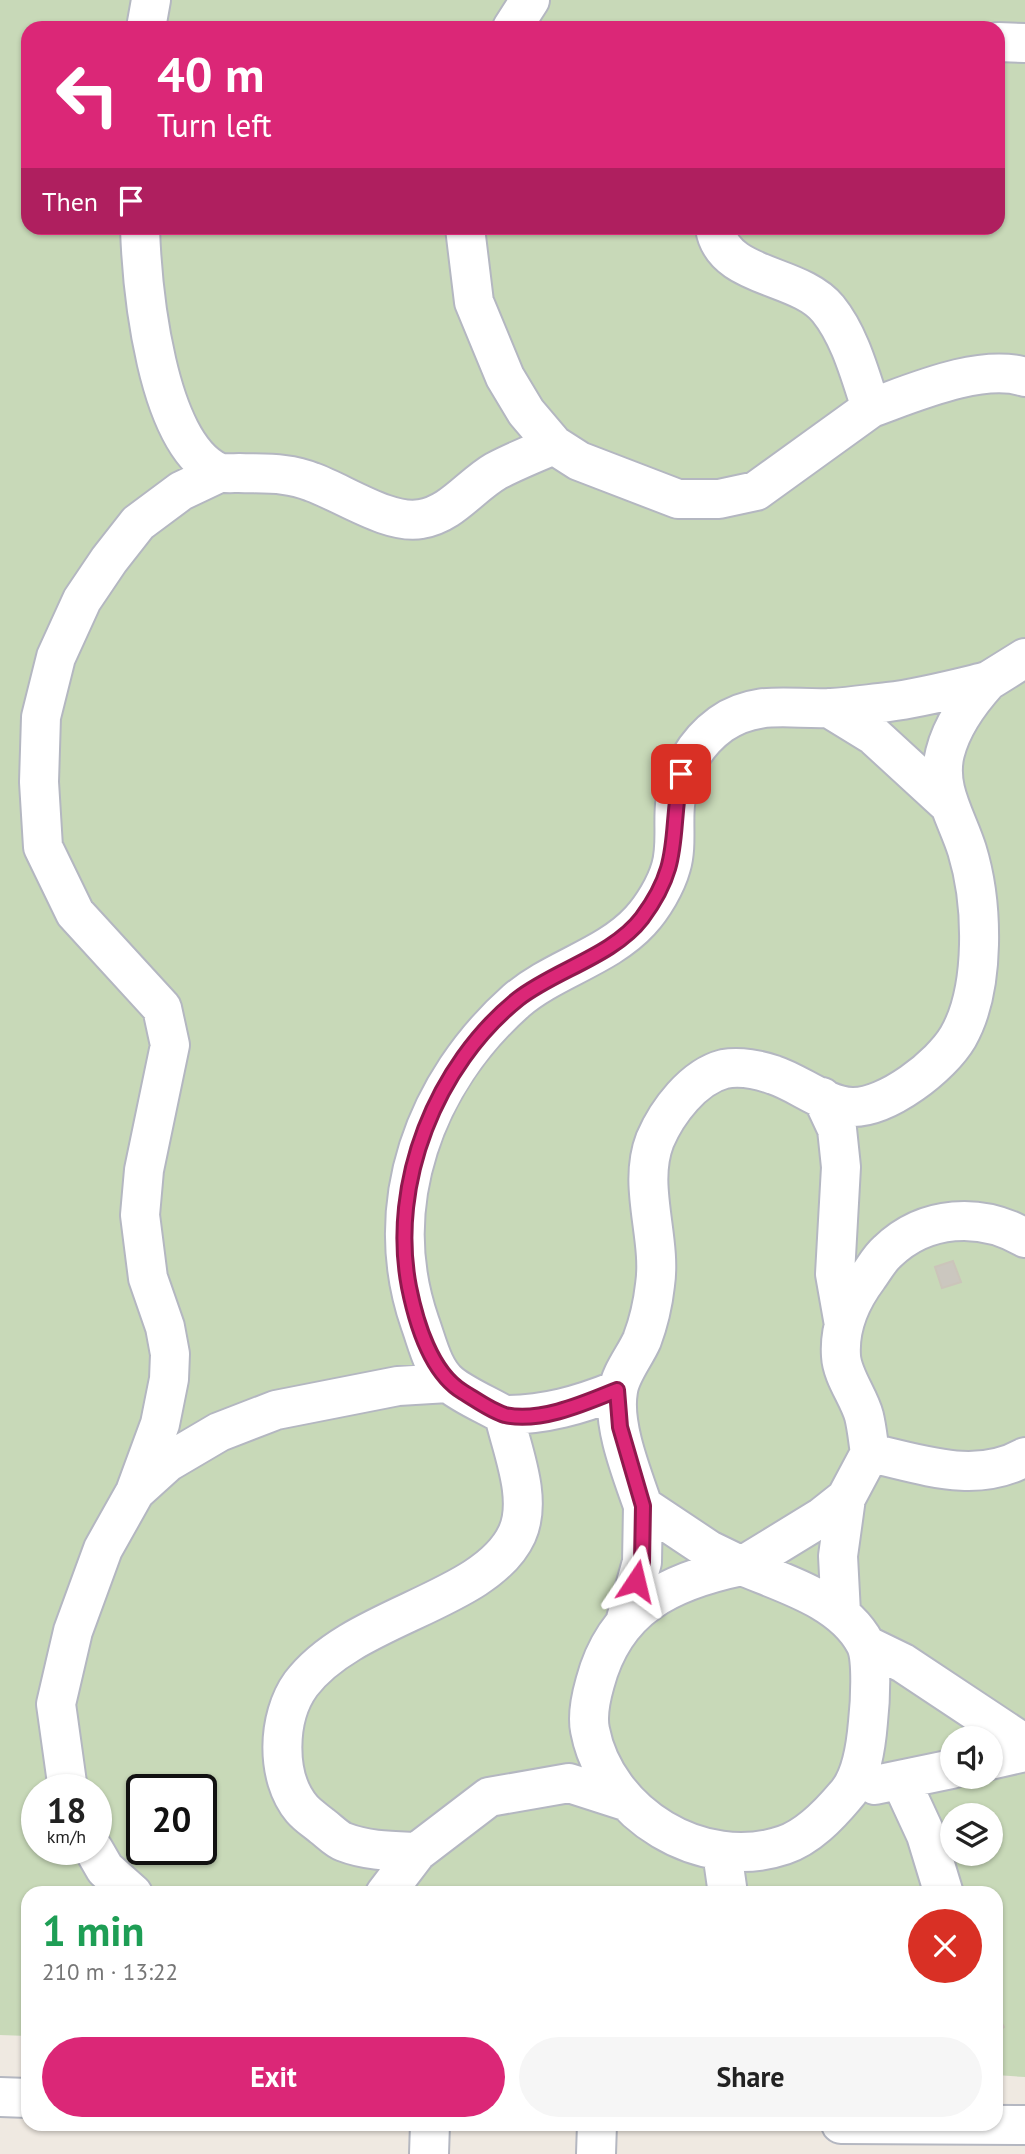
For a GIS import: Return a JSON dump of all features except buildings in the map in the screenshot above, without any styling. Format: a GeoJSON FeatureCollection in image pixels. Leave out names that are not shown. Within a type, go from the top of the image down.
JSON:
{"type":"FeatureCollection","features":[{"type":"Feature","properties":{"kind":"street"},"geometry":{"type":"LineString","coordinates":[[147,21],[151,0]]}},
{"type":"Feature","properties":{"kind":"street"},"geometry":{"type":"LineString","coordinates":[[516,21],[530,0]]}},
{"type":"Feature","properties":{"kind":"street"},"geometry":{"type":"LineString","coordinates":[[1005,42],[1025,43]]}},
{"type":"Feature","properties":{"kind":"street"},"geometry":{"type":"LineString","coordinates":[[141,235],[149,324],[160,377],[177,426],[195,452],[219,473]]}},
{"type":"Feature","properties":{"kind":"street"},"geometry":{"type":"LineString","coordinates":[[465,235],[474,302],[505,377],[526,412],[554,445],[579,461],[678,499],[719,499],[756,491],[871,408],[939,384],[1010,372],[1025,377]]}},
{"type":"Feature","properties":{"kind":"street"},"geometry":{"type":"LineString","coordinates":[[716,235],[717,241],[729,256],[746,267],[801,290],[827,308],[845,338],[871,408]]}},
{"type":"Feature","properties":{"kind":"street"},"geometry":{"type":"LineString","coordinates":[[66,1774],[56,1704],[73,1631],[103,1549],[135,1492],[160,1424],[169,1379],[170,1354],[148,1278],[140,1215],[144,1170],[170,1045],[162,1008],[75,913],[43,847],[39,782],[41,717],[56,657],[82,600],[138,523],[181,491],[219,473],[294,474],[392,518],[420,520],[444,511],[495,472],[554,445]]}},
{"type":"Feature","properties":{"kind":"street"},"geometry":{"type":"LineString","coordinates":[[625,1801],[603,1766],[589,1729],[591,1699],[598,1671],[626,1619],[642,1562],[643,1506],[620,1427],[617,1390],[642,1339],[656,1283],[649,1181],[654,1142],[673,1107],[698,1084],[724,1069],[752,1069],[776,1075],[822,1097],[852,1107],[879,1100],[901,1090],[933,1067],[958,1037],[973,992],[979,912],[967,849],[946,802],[944,755],[969,702],[988,681],[1025,658]]}},
{"type":"Feature","properties":{"kind":"street"},"geometry":{"type":"LineString","coordinates":[[617,1390],[563,1409],[532,1415],[504,1415],[448,1383],[432,1357],[410,1294],[405,1267],[404,1231],[411,1171],[433,1110],[472,1045],[518,999],[608,947],[639,922],[658,894],[671,867],[676,836],[675,805],[681,774],[697,746],[722,723],[751,709],[784,705],[830,708],[890,702],[988,681]]}},
{"type":"Feature","properties":{"kind":"street"},"geometry":{"type":"LineString","coordinates":[[830,708],[873,735],[946,802]]}},
{"type":"Feature","properties":{"kind":"street"},"geometry":{"type":"LineString","coordinates":[[822,1097],[837,1129],[841,1167],[835,1274],[844,1325]]}},
{"type":"Feature","properties":{"kind":"street"},"geometry":{"type":"LineString","coordinates":[[841,1613],[838,1556],[846,1498],[870,1453],[864,1416],[841,1358],[845,1314],[887,1252],[912,1234],[939,1222],[973,1220],[1003,1225],[1025,1238]]}},
{"type":"Feature","properties":{"kind":"street"},"geometry":{"type":"LineString","coordinates":[[135,1492],[168,1462],[219,1432],[276,1410],[398,1386],[448,1383]]}},
{"type":"Feature","properties":{"kind":"street"},"geometry":{"type":"LineString","coordinates":[[417,1852],[368,1849],[341,1841],[301,1808],[282,1766],[283,1725],[301,1684],[344,1647],[364,1632],[476,1579],[517,1534],[523,1507],[504,1415]]}},
{"type":"Feature","properties":{"kind":"street"},"geometry":{"type":"LineString","coordinates":[[870,1453],[966,1473],[995,1469],[1025,1457]]}},
{"type":"Feature","properties":{"kind":"street"},"geometry":{"type":"LineString","coordinates":[[626,1619],[676,1586],[742,1566],[822,1517],[846,1498]]}},
{"type":"Feature","properties":{"kind":"street"},"geometry":{"type":"LineString","coordinates":[[643,1506],[709,1550],[790,1586],[841,1613],[866,1645],[903,1663],[1025,1744]]}},
{"type":"Feature","properties":{"kind":"street"},"geometry":{"type":"LineString","coordinates":[[391,1886],[417,1852],[489,1797],[569,1783],[625,1801],[682,1843],[722,1852],[741,1853],[785,1845],[831,1813],[852,1788],[866,1746],[871,1702],[866,1645]]}},
{"type":"Feature","properties":{"kind":"street"},"geometry":{"type":"LineString","coordinates":[[1003,1757],[1025,1752]]}},
{"type":"Feature","properties":{"kind":"street"},"geometry":{"type":"LineString","coordinates":[[852,1788],[940,1772]]}},
{"type":"Feature","properties":{"kind":"street"},"geometry":{"type":"LineString","coordinates":[[901,1781],[926,1835],[942,1886]]}},
{"type":"Feature","properties":{"kind":"street"},"geometry":{"type":"LineString","coordinates":[[722,1852],[726,1886]]}},
{"type":"Feature","properties":{"kind":"street"},"geometry":{"type":"LineString","coordinates":[[103,1865],[124,1886]]}},
{"type":"Feature","properties":{"kind":"street"},"geometry":{"type":"LineString","coordinates":[[0,2097],[21,2098]]}},
{"type":"Feature","properties":{"kind":"street"},"geometry":{"type":"LineString","coordinates":[[1003,2125],[1025,2125]]}},
{"type":"Feature","properties":{"kind":"street"},"geometry":{"type":"LineString","coordinates":[[429,2154],[430,2131]]}},
{"type":"Feature","properties":{"kind":"street"},"geometry":{"type":"LineString","coordinates":[[596,2154],[597,2131]]}},
{"type":"Feature","properties":{"kind":"street"},"geometry":{"type":"LineString","coordinates":[[858,2131],[858,2154]]}},
{"type":"Feature","properties":{"kind":"green space"},"geometry":{"type":"Polygon","coordinates":[[[0,0],[1025,0],[1025,2077],[1003,2075],[1003,1886],[21,1886],[21,2036],[0,2035],[0,0]]]}},
{"type":"Feature","properties":{"kind":"route"},"geometry":{"type":"LineString","coordinates":[[636,1581],[642,1562],[643,1506],[630,1470],[620,1427],[617,1390],[563,1409],[532,1415],[504,1415],[448,1383],[432,1357],[410,1294],[405,1267],[404,1231],[411,1171],[433,1110],[472,1045],[518,999],[565,969],[608,947],[639,922],[658,894],[671,867],[676,836],[675,805],[681,774]]}}]}
